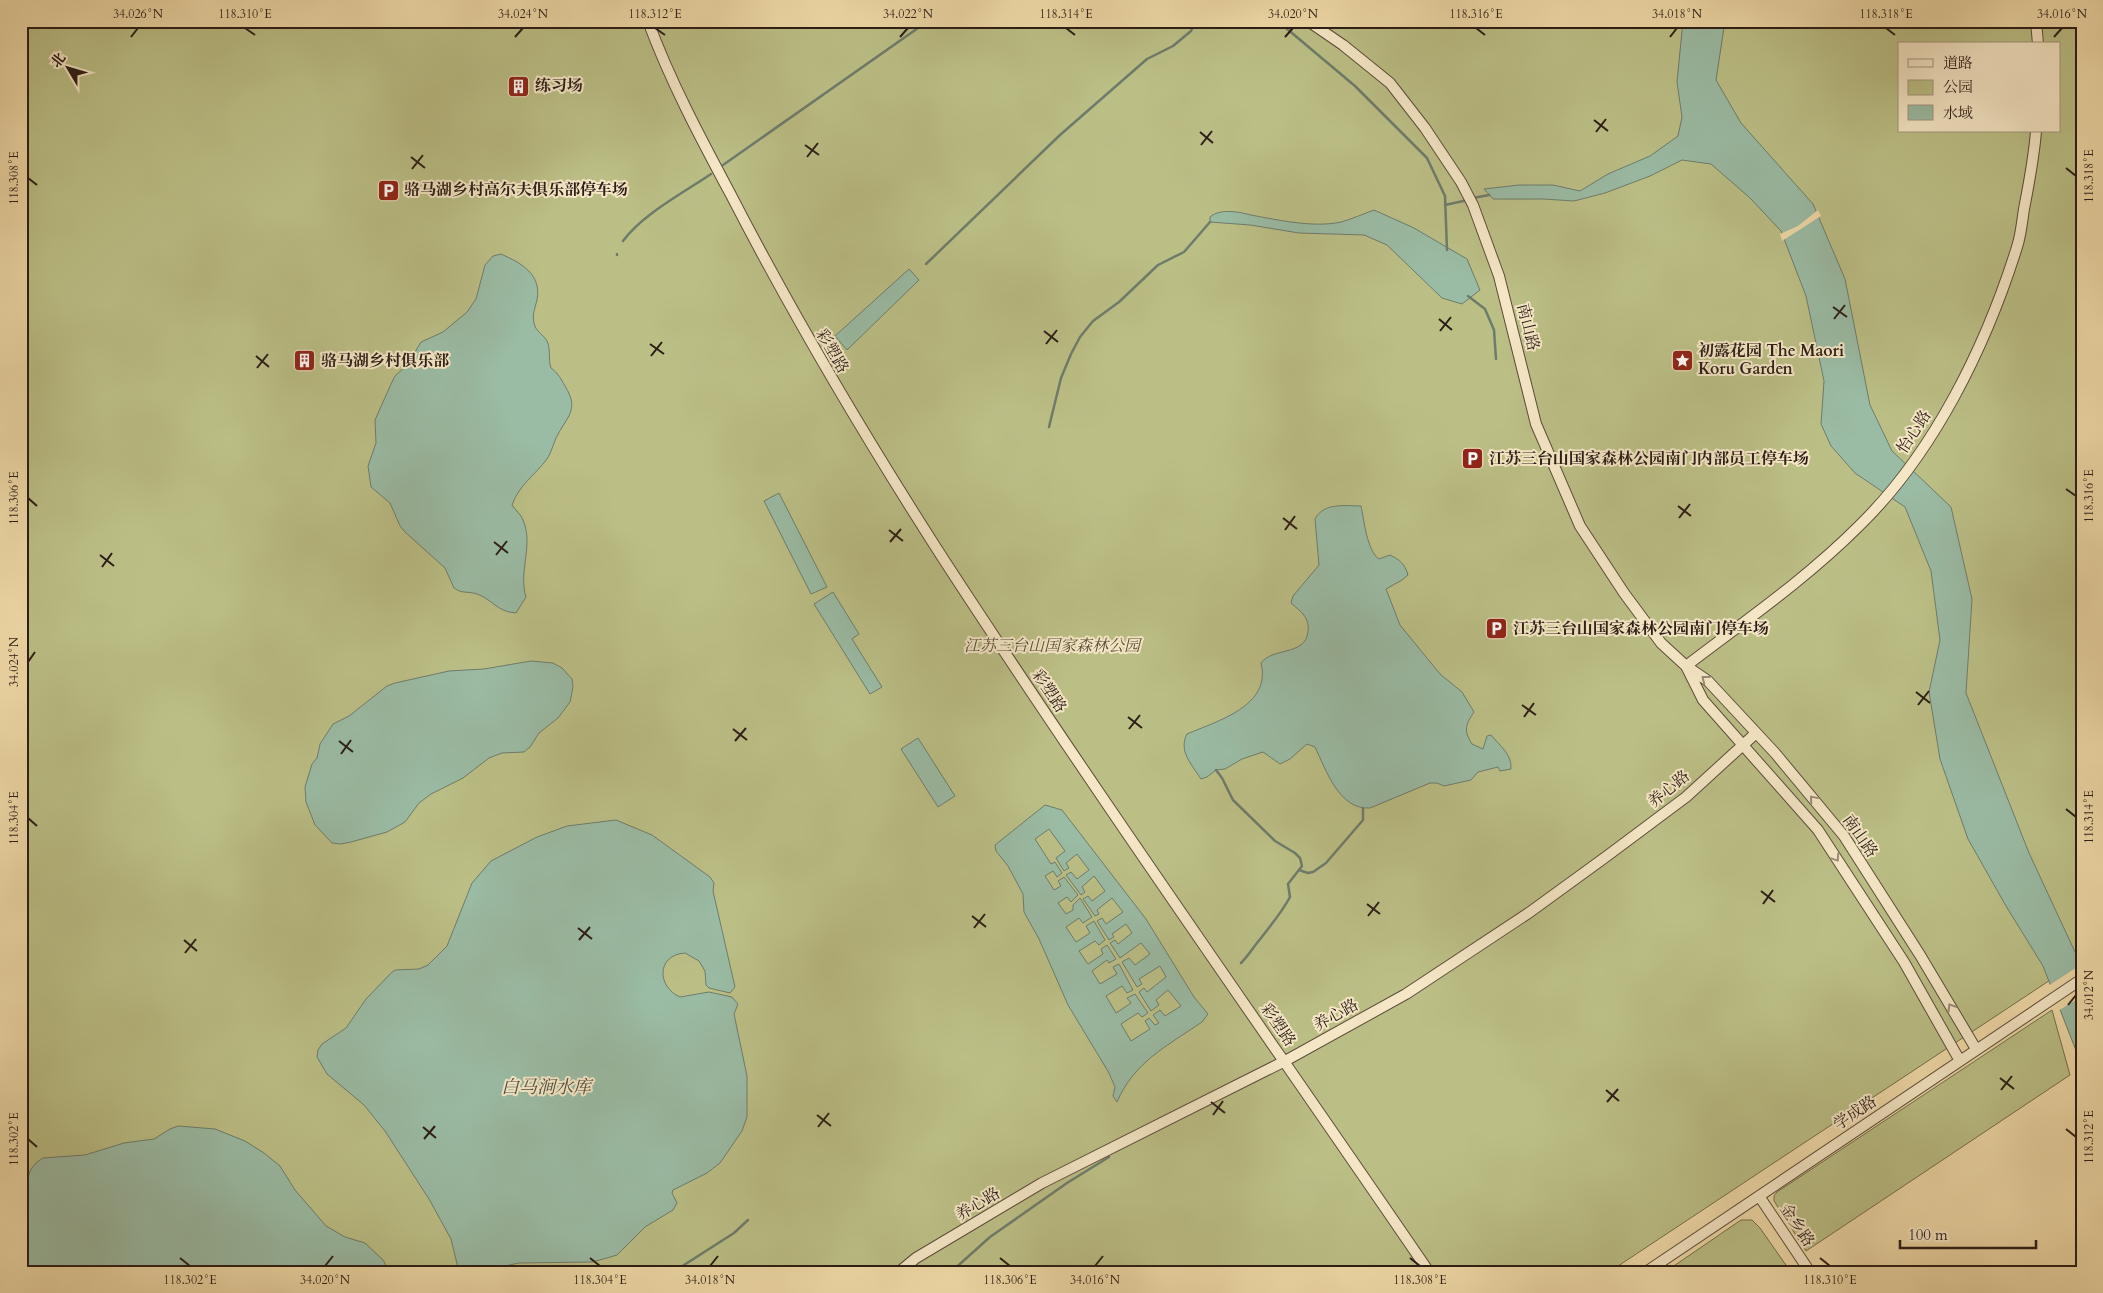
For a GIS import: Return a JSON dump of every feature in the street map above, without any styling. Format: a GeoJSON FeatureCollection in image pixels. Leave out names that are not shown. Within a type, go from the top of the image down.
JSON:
{"type":"FeatureCollection","features":[{"type":"Feature","properties":{"kind":"street","name":"彩塑路"},"geometry":{"type":"LineString","coordinates":[[648,21],[674,83],[742,216],[825,369],[902,494],[1014,666],[1428,1272]]}},
{"type":"Feature","properties":{"kind":"street","name":"南山路"},"geometry":{"type":"LineString","coordinates":[[1308,21],[1343,45],[1390,83],[1425,128],[1461,182],[1473,205],[1499,276],[1536,424],[1580,526],[1624,593],[1661,643],[1686,666],[1708,681],[1755,734],[1775,753],[1844,836],[1920,955],[1976,1049]]}},
{"type":"Feature","properties":{"kind":"street"},"geometry":{"type":"LineString","coordinates":[[2036,21],[2038,42]]}},
{"type":"Feature","properties":{"kind":"street","name":"怡心路"},"geometry":{"type":"LineString","coordinates":[[1686,666],[1807,574],[1832,552],[1881,503],[1918,455],[1948,406],[1987,330],[2018,245],[2034,155],[2036,132]]}},
{"type":"Feature","properties":{"kind":"street","name":"南山路"},"geometry":{"type":"LineString","coordinates":[[1686,666],[1703,700],[1818,830],[1904,962],[1960,1061]]}},
{"type":"Feature","properties":{"kind":"street","name":"养心路"},"geometry":{"type":"LineString","coordinates":[[899,1272],[916,1258],[1042,1183],[1285,1061],[1406,994],[1530,912],[1686,797],[1755,734]]}},
{"type":"Feature","properties":{"kind":"street","name":"学成路"},"geometry":{"type":"LineString","coordinates":[[1646,1272],[2082,979]]}},
{"type":"Feature","properties":{"kind":"street","name":"金乡路"},"geometry":{"type":"LineString","coordinates":[[1759,1196],[1810,1272]]}},
{"type":"Feature","properties":{"kind":"green space","name":"江苏三台山国家森林公园"},"geometry":{"type":"Polygon","coordinates":[[[21,21],[2082,21],[2082,959],[1609,1272],[21,1272],[21,21]]]}},
{"type":"Feature","properties":{"kind":"green space"},"geometry":{"type":"Polygon","coordinates":[[[2052,1010],[2070,1075],[1806,1251],[1774,1201],[1774,1196],[1777,1192],[2052,1010]]]}},
{"type":"Feature","properties":{"kind":"green space"},"geometry":{"type":"Polygon","coordinates":[[[1741,1220],[1752,1220],[1760,1228],[1788,1268],[1782,1272],[1665,1272],[1741,1220]]]}},
{"type":"Feature","properties":{"kind":"water"},"geometry":{"type":"Polygon","coordinates":[[[1683,21],[1725,21],[1716,80],[1741,123],[1813,204],[1845,279],[1870,405],[1892,451],[1951,507],[1972,599],[1966,693],[2029,853],[2082,967],[2082,1066],[2043,966],[1968,839],[1940,759],[1929,692],[1940,640],[1931,571],[1905,507],[1855,473],[1831,446],[1821,424],[1824,381],[1806,296],[1781,231],[1750,198],[1711,164],[1682,160],[1650,176],[1605,193],[1574,201],[1493,199],[1484,189],[1519,185],[1553,185],[1580,191],[1608,174],[1650,156],[1678,136],[1682,117],[1677,82],[1683,21]]]}},
{"type":"Feature","properties":{"kind":"water"},"geometry":{"type":"Polygon","coordinates":[[[1374,210],[1414,228],[1467,259],[1480,290],[1462,304],[1442,298],[1387,245],[1364,235],[1299,233],[1250,225],[1210,222],[1210,217],[1214,214],[1230,212],[1296,223],[1330,224],[1345,221],[1374,210]]]}},
{"type":"Feature","properties":{"kind":"water"},"geometry":{"type":"Polygon","coordinates":[[[501,254],[516,261],[533,276],[538,291],[533,320],[538,331],[547,341],[551,368],[561,379],[569,394],[572,407],[548,457],[523,486],[512,505],[522,518],[527,539],[524,578],[526,597],[516,613],[499,608],[482,596],[454,588],[445,568],[405,532],[400,526],[390,503],[371,487],[368,466],[376,443],[375,420],[395,376],[407,365],[421,342],[443,332],[467,312],[476,299],[485,265],[493,256],[501,254]]]}},
{"type":"Feature","properties":{"kind":"water"},"geometry":{"type":"Polygon","coordinates":[[[909,269],[919,280],[847,350],[835,336],[909,269]]]}},
{"type":"Feature","properties":{"kind":"water"},"geometry":{"type":"Polygon","coordinates":[[[779,493],[827,587],[811,594],[764,501],[779,493]]]}},
{"type":"Feature","properties":{"kind":"water"},"geometry":{"type":"Polygon","coordinates":[[[1361,506],[1367,535],[1375,555],[1379,559],[1390,555],[1402,563],[1407,571],[1408,575],[1386,589],[1400,625],[1440,674],[1462,692],[1474,712],[1467,727],[1467,735],[1472,744],[1483,749],[1487,736],[1491,735],[1510,759],[1511,769],[1500,771],[1498,767],[1478,772],[1471,780],[1444,786],[1430,783],[1370,808],[1359,807],[1350,803],[1342,796],[1329,777],[1315,747],[1307,744],[1290,759],[1280,764],[1263,752],[1242,759],[1225,769],[1216,770],[1201,779],[1185,752],[1184,746],[1187,734],[1239,710],[1250,701],[1258,690],[1262,678],[1261,663],[1266,658],[1301,645],[1306,640],[1308,622],[1291,603],[1293,596],[1319,565],[1315,519],[1329,507],[1361,506]]]}},
{"type":"Feature","properties":{"kind":"water"},"geometry":{"type":"Polygon","coordinates":[[[833,592],[859,634],[852,639],[882,687],[870,694],[814,604],[833,592]]]}},
{"type":"Feature","properties":{"kind":"water"},"geometry":{"type":"Polygon","coordinates":[[[531,661],[553,663],[562,668],[572,679],[573,687],[570,702],[558,718],[539,733],[530,747],[524,752],[502,753],[489,758],[463,778],[431,794],[419,803],[405,822],[387,832],[341,844],[332,843],[315,825],[306,802],[305,787],[312,764],[317,758],[320,744],[333,724],[349,716],[387,686],[395,683],[449,671],[484,669],[531,661]]]}},
{"type":"Feature","properties":{"kind":"water"},"geometry":{"type":"Polygon","coordinates":[[[918,738],[955,796],[938,807],[901,749],[918,738]]]}},
{"type":"Feature","properties":{"kind":"water"},"geometry":{"type":"Polygon","coordinates":[[[1045,805],[1062,810],[1146,919],[1194,997],[1208,1014],[1202,1022],[1164,1047],[1142,1065],[1124,1088],[1117,1102],[1113,1096],[1115,1087],[1109,1073],[1068,1005],[1039,939],[1024,912],[1023,894],[1008,866],[996,851],[995,845],[1045,805]],[[1049,829],[1035,839],[1051,864],[1055,862],[1062,873],[1057,877],[1053,871],[1045,876],[1054,890],[1061,886],[1058,881],[1064,877],[1078,895],[1071,902],[1067,897],[1058,903],[1066,914],[1073,910],[1073,905],[1080,898],[1092,917],[1083,923],[1079,918],[1066,927],[1076,942],[1090,933],[1086,926],[1094,921],[1105,940],[1099,945],[1095,941],[1079,951],[1088,964],[1103,954],[1101,949],[1107,945],[1116,959],[1109,963],[1107,960],[1092,971],[1100,984],[1117,974],[1113,967],[1119,964],[1133,990],[1127,993],[1122,986],[1106,996],[1116,1013],[1131,1003],[1127,998],[1135,994],[1148,1013],[1142,1017],[1138,1013],[1121,1024],[1131,1041],[1150,1029],[1145,1021],[1149,1018],[1155,1025],[1159,1023],[1153,1015],[1160,1010],[1165,1016],[1181,1006],[1168,990],[1156,1000],[1159,1005],[1151,1011],[1139,992],[1144,988],[1147,992],[1166,977],[1160,966],[1139,979],[1142,984],[1137,987],[1122,962],[1129,958],[1135,965],[1150,954],[1141,943],[1120,958],[1110,943],[1115,940],[1118,944],[1132,933],[1126,924],[1112,934],[1114,937],[1109,940],[1097,921],[1102,918],[1106,924],[1123,912],[1112,898],[1097,910],[1099,914],[1095,916],[1083,899],[1088,896],[1092,901],[1105,891],[1094,876],[1082,887],[1085,892],[1081,895],[1066,875],[1071,872],[1077,879],[1089,870],[1077,854],[1066,863],[1069,868],[1064,871],[1056,858],[1065,851],[1049,829]]]}},
{"type":"Feature","properties":{"kind":"water","name":"白马涧水库"},"geometry":{"type":"Polygon","coordinates":[[[616,820],[652,835],[710,877],[714,883],[713,891],[735,987],[730,993],[709,988],[706,985],[705,971],[699,961],[685,953],[669,959],[663,972],[667,986],[680,997],[709,992],[732,997],[738,1004],[734,1014],[747,1076],[747,1117],[742,1131],[720,1163],[707,1173],[673,1190],[672,1193],[677,1203],[673,1210],[645,1227],[617,1255],[592,1262],[519,1263],[505,1266],[497,1272],[459,1272],[451,1239],[429,1199],[385,1131],[364,1105],[327,1074],[317,1057],[318,1050],[322,1044],[346,1028],[366,999],[391,973],[395,970],[419,969],[428,965],[447,946],[472,883],[491,861],[537,837],[567,826],[616,820]]]}},
{"type":"Feature","properties":{"kind":"water"},"geometry":{"type":"Polygon","coordinates":[[[178,1126],[215,1129],[245,1141],[264,1153],[280,1166],[295,1190],[326,1226],[345,1237],[365,1243],[383,1260],[390,1272],[21,1272],[21,1197],[31,1169],[37,1162],[43,1158],[85,1155],[124,1143],[154,1139],[178,1126]]]}},
{"type":"Feature","properties":{"kind":"pier"},"geometry":{"type":"Polygon","coordinates":[[[1818,210],[1821,216],[1782,241],[1780,234],[1798,226],[1818,210]]]}},
{"type":"Feature","properties":{"kind":"pier"},"geometry":{"type":"Polygon","coordinates":[[[2082,964],[2082,996],[2058,1011],[2048,986],[2082,964]]]}},
{"type":"Feature","properties":{"kind":"waterway"},"geometry":{"type":"LineString","coordinates":[[723,165],[928,21]]}},
{"type":"Feature","properties":{"kind":"waterway"},"geometry":{"type":"LineString","coordinates":[[926,264],[1060,135],[1147,59],[1173,46],[1191,31],[1195,21]]}},
{"type":"Feature","properties":{"kind":"waterway"},"geometry":{"type":"LineString","coordinates":[[1274,21],[1280,23],[1355,86],[1427,158],[1445,196],[1447,250]]}},
{"type":"Feature","properties":{"kind":"waterway"},"geometry":{"type":"LineString","coordinates":[[623,241],[631,231],[652,213],[711,174]]}},
{"type":"Feature","properties":{"kind":"waterway"},"geometry":{"type":"LineString","coordinates":[[1473,198],[1489,195]]}},
{"type":"Feature","properties":{"kind":"waterway"},"geometry":{"type":"LineString","coordinates":[[1445,205],[1468,200]]}},
{"type":"Feature","properties":{"kind":"waterway"},"geometry":{"type":"LineString","coordinates":[[1049,427],[1061,378],[1080,337],[1093,321],[1119,302],[1158,265],[1184,252],[1210,222]]}},
{"type":"Feature","properties":{"kind":"waterway"},"geometry":{"type":"LineString","coordinates":[[1468,296],[1485,309],[1494,330],[1496,359]]}},
{"type":"Feature","properties":{"kind":"waterway"},"geometry":{"type":"LineString","coordinates":[[1216,770],[1233,800],[1275,841],[1295,853],[1300,858],[1302,866],[1288,884],[1290,897],[1284,908],[1241,963]]}},
{"type":"Feature","properties":{"kind":"waterway"},"geometry":{"type":"LineString","coordinates":[[1299,870],[1308,873],[1313,872],[1326,863],[1363,820],[1363,808]]}},
{"type":"Feature","properties":{"kind":"waterway"},"geometry":{"type":"LineString","coordinates":[[951,1272],[990,1237],[1067,1183],[1109,1157]]}},
{"type":"Feature","properties":{"kind":"waterway"},"geometry":{"type":"LineString","coordinates":[[673,1272],[734,1233],[748,1220]]}},
{"type":"Feature","properties":{"kind":"place","name":"练习场"},"geometry":{"type":"Point","coordinates":[519,86]}},
{"type":"Feature","properties":{"kind":"place","name":"骆马湖乡村高尔夫俱乐部停车场"},"geometry":{"type":"Point","coordinates":[388,190]}},
{"type":"Feature","properties":{"kind":"place","name":"初露花园 The Maori Koru Garden"},"geometry":{"type":"Point","coordinates":[1682,360]}},
{"type":"Feature","properties":{"kind":"place","name":"骆马湖乡村俱乐部"},"geometry":{"type":"Point","coordinates":[305,361]}},
{"type":"Feature","properties":{"kind":"place","name":"江苏三台山国家森林公园南门内部员工停车场"},"geometry":{"type":"Point","coordinates":[1473,459]}},
{"type":"Feature","properties":{"kind":"place","name":"江苏三台山国家森林公园南门停车场"},"geometry":{"type":"Point","coordinates":[1497,629]}}]}
